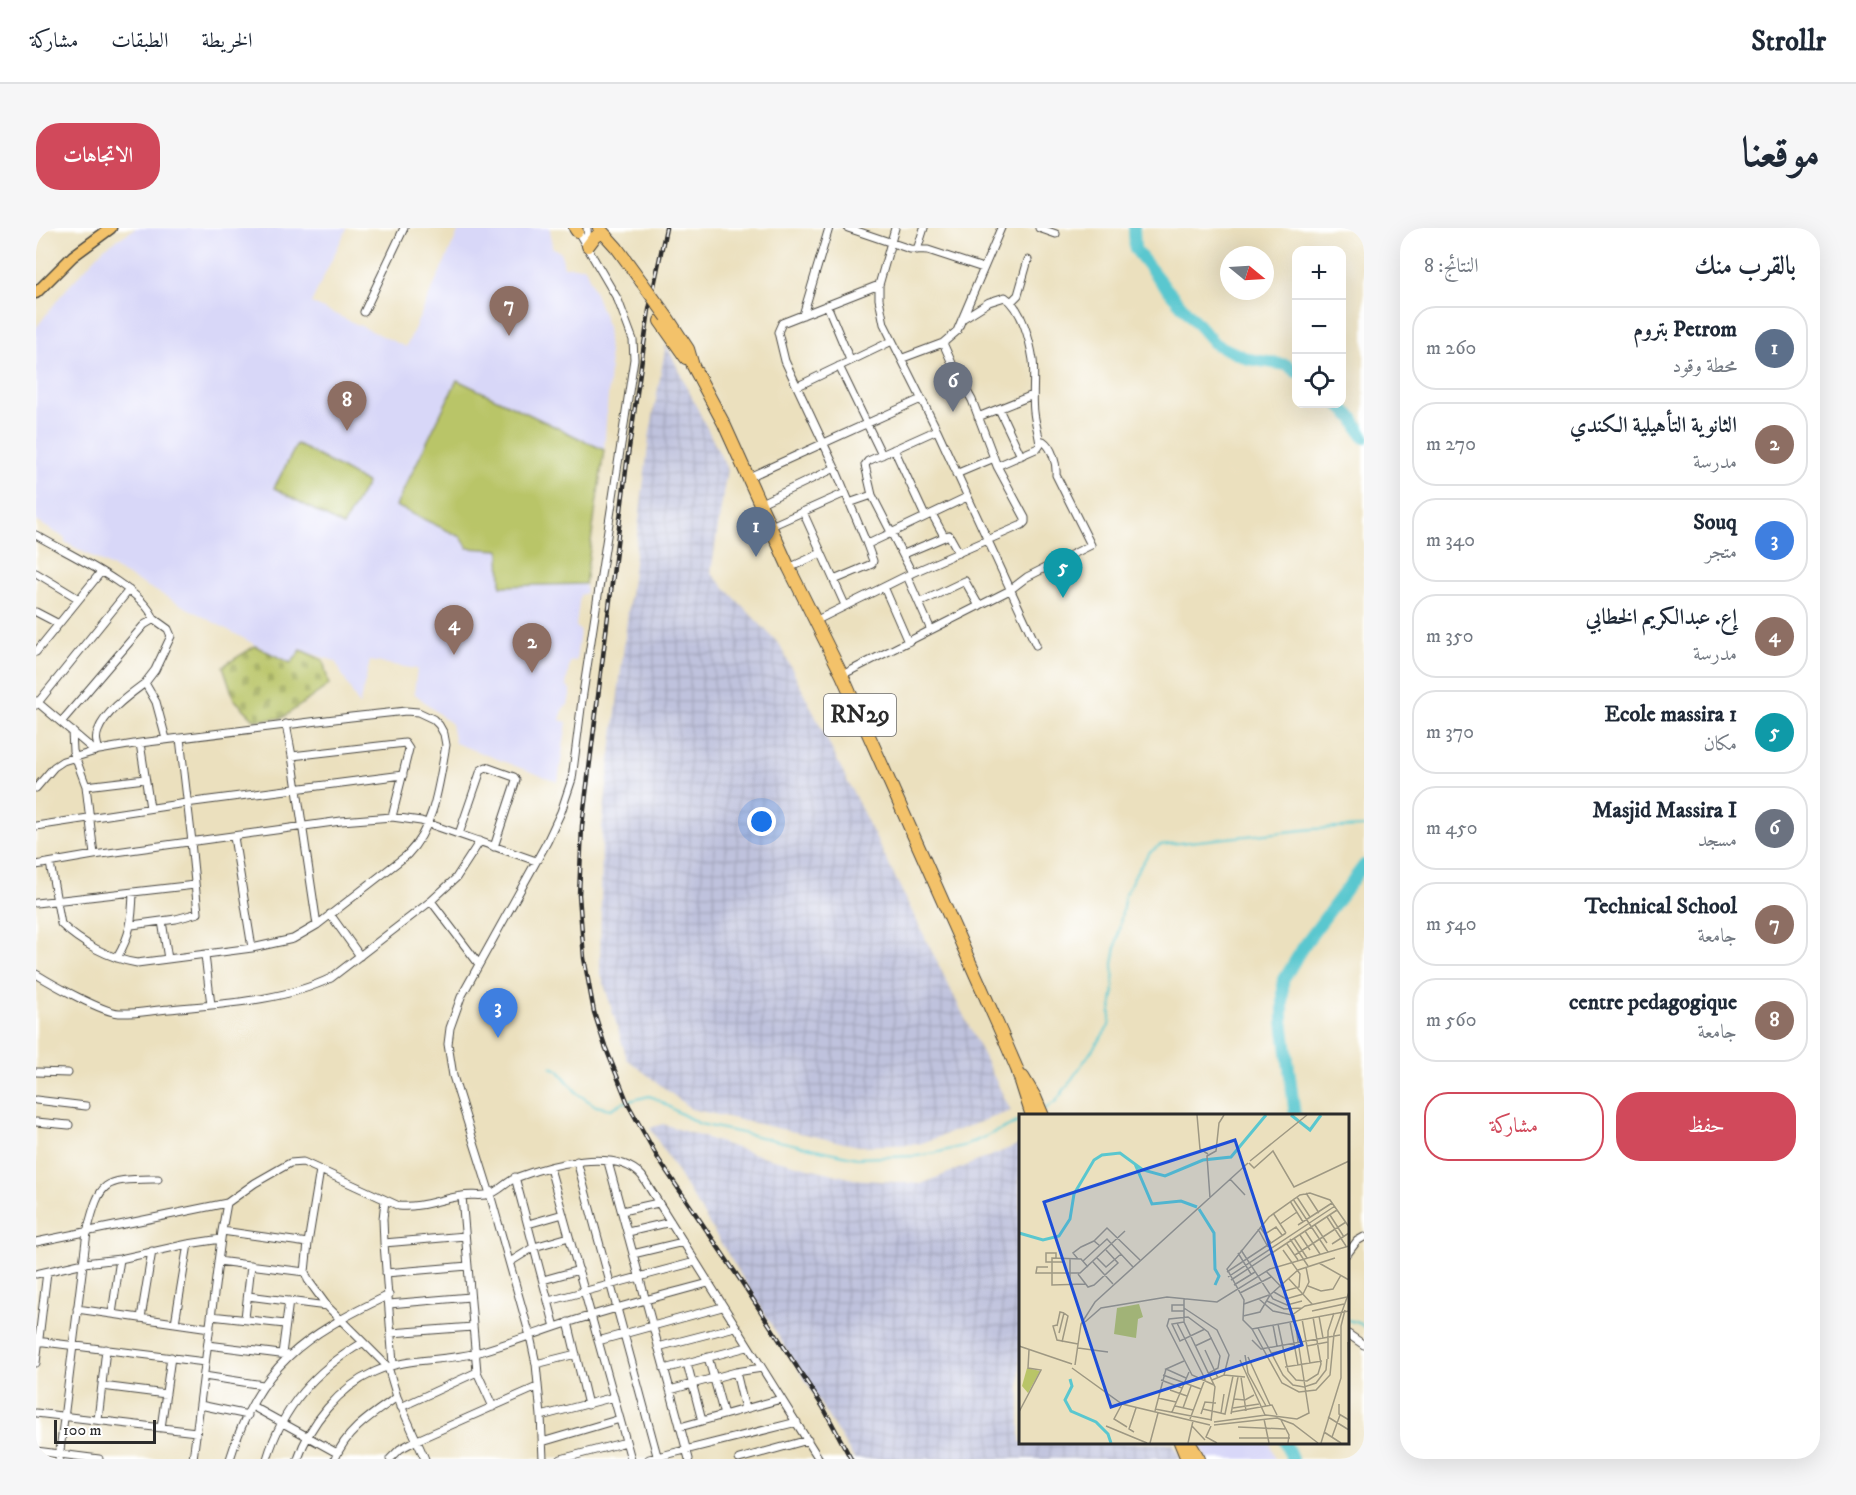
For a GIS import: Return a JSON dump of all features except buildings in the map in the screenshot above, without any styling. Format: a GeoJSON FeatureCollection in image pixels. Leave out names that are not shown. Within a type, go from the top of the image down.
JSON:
{"type":"FeatureCollection","features":[{"type":"Feature","properties":{"kind":"highway"},"geometry":{"type":"LineString","coordinates":[[589,249],[594,238],[603,233]]}},
{"type":"Feature","properties":{"kind":"highway","name":"RN29"},"geometry":{"type":"LineString","coordinates":[[603,233],[611,252],[638,283],[693,366],[724,424],[789,568],[842,675],[1017,1069],[1031,1114]]}},
{"type":"Feature","properties":{"kind":"highway","name":"RN29"},"geometry":{"type":"LineString","coordinates":[[1017,1069],[1035,1097],[1042,1114]]}},
{"type":"Feature","properties":{"kind":"highway"},"geometry":{"type":"LineString","coordinates":[[1180,1444],[1187,1459]]}},
{"type":"Feature","properties":{"kind":"highway"},"geometry":{"type":"LineString","coordinates":[[1190,1444],[1199,1459]]}},
{"type":"Feature","properties":{"kind":"main road"},"geometry":{"type":"LineString","coordinates":[[36,293],[73,256],[111,228]]}},
{"type":"Feature","properties":{"kind":"street"},"geometry":{"type":"LineString","coordinates":[[364,312],[405,228]]}},
{"type":"Feature","properties":{"kind":"street"},"geometry":{"type":"LineString","coordinates":[[803,315],[829,228]]}},
{"type":"Feature","properties":{"kind":"street"},"geometry":{"type":"LineString","coordinates":[[848,228],[983,268]]}},
{"type":"Feature","properties":{"kind":"street"},"geometry":{"type":"LineString","coordinates":[[895,228],[879,285],[881,312],[892,341],[903,358],[1036,645]]}},
{"type":"Feature","properties":{"kind":"street"},"geometry":{"type":"LineString","coordinates":[[917,250],[924,228]]}},
{"type":"Feature","properties":{"kind":"street"},"geometry":{"type":"LineString","coordinates":[[903,358],[943,343],[957,331],[1000,228]]}},
{"type":"Feature","properties":{"kind":"street"},"geometry":{"type":"LineString","coordinates":[[1039,228],[1056,234]]}},
{"type":"Feature","properties":{"kind":"street"},"geometry":{"type":"LineString","coordinates":[[543,1459],[536,1364],[530,1336],[490,1194],[453,1076],[448,1044],[454,1012],[478,963],[554,827],[572,779],[634,359],[633,340],[627,319],[608,280],[589,249],[586,234],[579,229]]}},
{"type":"Feature","properties":{"kind":"street"},"geometry":{"type":"LineString","coordinates":[[1011,302],[1018,295],[1028,260]]}},
{"type":"Feature","properties":{"kind":"street"},"geometry":{"type":"LineString","coordinates":[[834,580],[872,564],[873,561],[835,468],[785,361],[778,332],[782,323],[879,285]]}},
{"type":"Feature","properties":{"kind":"street"},"geometry":{"type":"LineString","coordinates":[[962,319],[989,302],[1002,297],[1007,298],[1017,312],[1028,340],[1033,362],[1034,418],[1040,441],[1038,448],[997,466]]}},
{"type":"Feature","properties":{"kind":"street"},"geometry":{"type":"LineString","coordinates":[[827,305],[850,360]]}},
{"type":"Feature","properties":{"kind":"street"},"geometry":{"type":"LineString","coordinates":[[798,386],[892,341]]}},
{"type":"Feature","properties":{"kind":"street"},"geometry":{"type":"LineString","coordinates":[[815,621],[845,605],[1022,525],[1026,520],[997,466],[972,400],[943,343]]}},
{"type":"Feature","properties":{"kind":"street"},"geometry":{"type":"LineString","coordinates":[[839,366],[882,455]]}},
{"type":"Feature","properties":{"kind":"street"},"geometry":{"type":"LineString","coordinates":[[978,417],[1033,395]]}},
{"type":"Feature","properties":{"kind":"street"},"geometry":{"type":"LineString","coordinates":[[749,477],[921,399]]}},
{"type":"Feature","properties":{"kind":"street"},"geometry":{"type":"LineString","coordinates":[[999,409],[1021,456]]}},
{"type":"Feature","properties":{"kind":"street"},"geometry":{"type":"LineString","coordinates":[[931,630],[919,603],[904,554],[872,495],[865,465],[868,461],[937,430]]}},
{"type":"Feature","properties":{"kind":"street"},"geometry":{"type":"LineString","coordinates":[[842,675],[1010,590],[1027,577],[1091,545],[1056,475],[1057,468],[1048,444],[1040,441]]}},
{"type":"Feature","properties":{"kind":"street"},"geometry":{"type":"LineString","coordinates":[[894,449],[929,515],[944,536]]}},
{"type":"Feature","properties":{"kind":"street"},"geometry":{"type":"LineString","coordinates":[[956,474],[994,458]]}},
{"type":"Feature","properties":{"kind":"street"},"geometry":{"type":"LineString","coordinates":[[761,503],[835,468]]}},
{"type":"Feature","properties":{"kind":"street"},"geometry":{"type":"LineString","coordinates":[[771,526],[845,493]]}},
{"type":"Feature","properties":{"kind":"street"},"geometry":{"type":"LineString","coordinates":[[849,503],[872,495]]}},
{"type":"Feature","properties":{"kind":"street"},"geometry":{"type":"LineString","coordinates":[[866,542],[870,543],[967,497]]}},
{"type":"Feature","properties":{"kind":"street"},"geometry":{"type":"LineString","coordinates":[[803,512],[845,605]]}},
{"type":"Feature","properties":{"kind":"street"},"geometry":{"type":"LineString","coordinates":[[36,536],[129,590],[149,609],[154,619],[168,629],[171,636],[155,670],[145,683],[122,702],[98,730],[97,751]]}},
{"type":"Feature","properties":{"kind":"street"},"geometry":{"type":"LineString","coordinates":[[904,554],[944,536],[950,536],[960,553]]}},
{"type":"Feature","properties":{"kind":"street"},"geometry":{"type":"LineString","coordinates":[[789,568],[821,553]]}},
{"type":"Feature","properties":{"kind":"street"},"geometry":{"type":"LineString","coordinates":[[36,652],[101,572]]}},
{"type":"Feature","properties":{"kind":"street"},"geometry":{"type":"LineString","coordinates":[[36,573],[80,599]]}},
{"type":"Feature","properties":{"kind":"street"},"geometry":{"type":"LineString","coordinates":[[919,603],[965,581],[979,606]]}},
{"type":"Feature","properties":{"kind":"street"},"geometry":{"type":"LineString","coordinates":[[884,587],[908,642]]}},
{"type":"Feature","properties":{"kind":"street"},"geometry":{"type":"LineString","coordinates":[[97,751],[37,703],[129,590]]}},
{"type":"Feature","properties":{"kind":"street"},"geometry":{"type":"LineString","coordinates":[[36,612],[59,624]]}},
{"type":"Feature","properties":{"kind":"street"},"geometry":{"type":"LineString","coordinates":[[62,721],[144,625],[154,619]]}},
{"type":"Feature","properties":{"kind":"street"},"geometry":{"type":"LineString","coordinates":[[145,683],[156,702],[166,739]]}},
{"type":"Feature","properties":{"kind":"street"},"geometry":{"type":"LineString","coordinates":[[36,788],[54,767],[63,761],[97,751],[166,739],[406,711],[418,712],[433,719],[444,734],[446,745],[428,824],[422,838],[406,855],[317,925],[293,939],[252,948],[138,963],[117,958],[86,943],[61,924],[50,863]]}},
{"type":"Feature","properties":{"kind":"street"},"geometry":{"type":"LineString","coordinates":[[286,724],[304,827],[317,925]]}},
{"type":"Feature","properties":{"kind":"street"},"geometry":{"type":"LineString","coordinates":[[72,731],[72,745],[87,786],[94,855]]}},
{"type":"Feature","properties":{"kind":"street"},"geometry":{"type":"LineString","coordinates":[[132,925],[192,916],[198,913],[180,738]]}},
{"type":"Feature","properties":{"kind":"street"},"geometry":{"type":"LineString","coordinates":[[140,743],[150,808]]}},
{"type":"Feature","properties":{"kind":"street"},"geometry":{"type":"LineString","coordinates":[[292,756],[405,743],[409,748],[392,816]]}},
{"type":"Feature","properties":{"kind":"street"},"geometry":{"type":"LineString","coordinates":[[459,834],[481,770],[486,767],[514,777],[516,780],[494,847]]}},
{"type":"Feature","properties":{"kind":"street"},"geometry":{"type":"LineString","coordinates":[[36,826],[150,808],[403,775]]}},
{"type":"Feature","properties":{"kind":"street"},"geometry":{"type":"LineString","coordinates":[[87,786],[146,778]]}},
{"type":"Feature","properties":{"kind":"street"},"geometry":{"type":"LineString","coordinates":[[36,865],[94,855],[392,816],[428,824],[536,861]]}},
{"type":"Feature","properties":{"kind":"street"},"geometry":{"type":"LineString","coordinates":[[234,837],[252,948]]}},
{"type":"Feature","properties":{"kind":"street"},"geometry":{"type":"LineString","coordinates":[[36,974],[83,1000],[117,1013],[211,1005],[286,994],[315,986],[331,978],[431,901],[456,878],[480,841]]}},
{"type":"Feature","properties":{"kind":"street"},"geometry":{"type":"LineString","coordinates":[[36,903],[195,885]]}},
{"type":"Feature","properties":{"kind":"street"},"geometry":{"type":"LineString","coordinates":[[117,958],[127,942],[132,925],[134,893]]}},
{"type":"Feature","properties":{"kind":"street"},"geometry":{"type":"LineString","coordinates":[[431,901],[478,963]]}},
{"type":"Feature","properties":{"kind":"street"},"geometry":{"type":"LineString","coordinates":[[330,914],[360,956]]}},
{"type":"Feature","properties":{"kind":"street"},"geometry":{"type":"LineString","coordinates":[[162,921],[168,959]]}},
{"type":"Feature","properties":{"kind":"street"},"geometry":{"type":"LineString","coordinates":[[205,955],[211,1005]]}},
{"type":"Feature","properties":{"kind":"street"},"geometry":{"type":"LineString","coordinates":[[36,1072],[68,1073]]}},
{"type":"Feature","properties":{"kind":"street"},"geometry":{"type":"LineString","coordinates":[[36,1100],[86,1106]]}},
{"type":"Feature","properties":{"kind":"street"},"geometry":{"type":"LineString","coordinates":[[36,1122],[69,1125]]}},
{"type":"Feature","properties":{"kind":"street"},"geometry":{"type":"LineString","coordinates":[[577,1161],[658,1458]]}},
{"type":"Feature","properties":{"kind":"street"},"geometry":{"type":"LineString","coordinates":[[36,1242],[227,1203],[255,1183],[290,1163],[303,1162],[399,1206],[409,1207],[462,1196],[490,1194],[515,1177],[577,1161],[608,1162],[636,1170],[819,1459]]}},
{"type":"Feature","properties":{"kind":"street"},"geometry":{"type":"LineString","coordinates":[[608,1162],[689,1459]]}},
{"type":"Feature","properties":{"kind":"street"},"geometry":{"type":"LineString","coordinates":[[550,1168],[631,1459]]}},
{"type":"Feature","properties":{"kind":"street"},"geometry":{"type":"LineString","coordinates":[[320,1170],[305,1272],[308,1280],[327,1306],[362,1343],[390,1366]]}},
{"type":"Feature","properties":{"kind":"street"},"geometry":{"type":"LineString","coordinates":[[515,1177],[555,1327]]}},
{"type":"Feature","properties":{"kind":"street"},"geometry":{"type":"LineString","coordinates":[[59,1456],[71,1346],[87,1232],[95,1199],[103,1187],[113,1182],[129,1179],[158,1179]]}},
{"type":"Feature","properties":{"kind":"street"},"geometry":{"type":"LineString","coordinates":[[462,1196],[474,1353],[477,1372],[493,1407]]}},
{"type":"Feature","properties":{"kind":"street"},"geometry":{"type":"LineString","coordinates":[[386,1200],[383,1219],[392,1333],[390,1366],[397,1397],[425,1459]]}},
{"type":"Feature","properties":{"kind":"street"},"geometry":{"type":"LineString","coordinates":[[193,1459],[227,1203]]}},
{"type":"Feature","properties":{"kind":"street"},"geometry":{"type":"LineString","coordinates":[[622,1211],[658,1203]]}},
{"type":"Feature","properties":{"kind":"street"},"geometry":{"type":"LineString","coordinates":[[528,1224],[563,1214]]}},
{"type":"Feature","properties":{"kind":"street"},"geometry":{"type":"LineString","coordinates":[[628,1232],[671,1222]]}},
{"type":"Feature","properties":{"kind":"street"},"geometry":{"type":"LineString","coordinates":[[222,1231],[308,1243]]}},
{"type":"Feature","properties":{"kind":"street"},"geometry":{"type":"LineString","coordinates":[[384,1243],[465,1236]]}},
{"type":"Feature","properties":{"kind":"street"},"geometry":{"type":"LineString","coordinates":[[510,1262],[534,1247],[569,1237]]}},
{"type":"Feature","properties":{"kind":"street"},"geometry":{"type":"LineString","coordinates":[[1349,1251],[1364,1237]]}},
{"type":"Feature","properties":{"kind":"street"},"geometry":{"type":"LineString","coordinates":[[36,1274],[84,1263],[221,1239]]}},
{"type":"Feature","properties":{"kind":"street"},"geometry":{"type":"LineString","coordinates":[[633,1254],[683,1242]]}},
{"type":"Feature","properties":{"kind":"street"},"geometry":{"type":"LineString","coordinates":[[176,1323],[188,1244]]}},
{"type":"Feature","properties":{"kind":"street"},"geometry":{"type":"LineString","coordinates":[[141,1318],[152,1251]]}},
{"type":"Feature","properties":{"kind":"street"},"geometry":{"type":"LineString","coordinates":[[112,1314],[120,1258]]}},
{"type":"Feature","properties":{"kind":"street"},"geometry":{"type":"LineString","coordinates":[[218,1261],[305,1272]]}},
{"type":"Feature","properties":{"kind":"street"},"geometry":{"type":"LineString","coordinates":[[549,1300],[695,1262]]}},
{"type":"Feature","properties":{"kind":"street"},"geometry":{"type":"LineString","coordinates":[[245,1318],[251,1265]]}},
{"type":"Feature","properties":{"kind":"street"},"geometry":{"type":"LineString","coordinates":[[386,1273],[468,1266]]}},
{"type":"Feature","properties":{"kind":"street"},"geometry":{"type":"LineString","coordinates":[[543,1280],[579,1270]]}},
{"type":"Feature","properties":{"kind":"street"},"geometry":{"type":"LineString","coordinates":[[36,1363],[47,1272]]}},
{"type":"Feature","properties":{"kind":"street"},"geometry":{"type":"LineString","coordinates":[[298,1459],[308,1436],[328,1406],[367,1376],[390,1366],[474,1353],[568,1322],[708,1283]]}},
{"type":"Feature","properties":{"kind":"street"},"geometry":{"type":"LineString","coordinates":[[230,1459],[237,1436],[263,1385],[285,1354],[340,1319],[388,1295]]}},
{"type":"Feature","properties":{"kind":"street"},"geometry":{"type":"LineString","coordinates":[[248,1296],[327,1306]]}},
{"type":"Feature","properties":{"kind":"street"},"geometry":{"type":"LineString","coordinates":[[389,1304],[470,1297]]}},
{"type":"Feature","properties":{"kind":"street"},"geometry":{"type":"LineString","coordinates":[[285,1354],[285,1324],[289,1301]]}},
{"type":"Feature","properties":{"kind":"street"},"geometry":{"type":"LineString","coordinates":[[598,1341],[722,1307]]}},
{"type":"Feature","properties":{"kind":"street"},"geometry":{"type":"LineString","coordinates":[[77,1309],[210,1328]]}},
{"type":"Feature","properties":{"kind":"street"},"geometry":{"type":"LineString","coordinates":[[211,1316],[285,1324]]}},
{"type":"Feature","properties":{"kind":"street"},"geometry":{"type":"LineString","coordinates":[[568,1322],[588,1405]]}},
{"type":"Feature","properties":{"kind":"street"},"geometry":{"type":"LineString","coordinates":[[392,1333],[473,1327]]}},
{"type":"Feature","properties":{"kind":"street"},"geometry":{"type":"LineString","coordinates":[[658,1347],[735,1327]]}},
{"type":"Feature","properties":{"kind":"street"},"geometry":{"type":"LineString","coordinates":[[1349,1335],[1364,1345]]}},
{"type":"Feature","properties":{"kind":"street"},"geometry":{"type":"LineString","coordinates":[[38,1341],[205,1362]]}},
{"type":"Feature","properties":{"kind":"street"},"geometry":{"type":"LineString","coordinates":[[267,1459],[280,1422],[307,1386],[329,1365],[362,1343]]}},
{"type":"Feature","properties":{"kind":"street"},"geometry":{"type":"LineString","coordinates":[[208,1345],[285,1354]]}},
{"type":"Feature","properties":{"kind":"street"},"geometry":{"type":"LineString","coordinates":[[664,1369],[747,1347]]}},
{"type":"Feature","properties":{"kind":"street"},"geometry":{"type":"LineString","coordinates":[[98,1420],[106,1349]]}},
{"type":"Feature","properties":{"kind":"street"},"geometry":{"type":"LineString","coordinates":[[536,1364],[576,1354]]}},
{"type":"Feature","properties":{"kind":"street"},"geometry":{"type":"LineString","coordinates":[[161,1428],[171,1357]]}},
{"type":"Feature","properties":{"kind":"street"},"geometry":{"type":"LineString","coordinates":[[708,1357],[724,1415]]}},
{"type":"Feature","properties":{"kind":"street"},"geometry":{"type":"LineString","coordinates":[[687,1363],[702,1421]]}},
{"type":"Feature","properties":{"kind":"street"},"geometry":{"type":"LineString","coordinates":[[670,1390],[736,1372],[762,1368]]}},
{"type":"Feature","properties":{"kind":"street"},"geometry":{"type":"LineString","coordinates":[[401,1407],[477,1372]]}},
{"type":"Feature","properties":{"kind":"street"},"geometry":{"type":"LineString","coordinates":[[736,1372],[745,1409]]}},
{"type":"Feature","properties":{"kind":"street"},"geometry":{"type":"LineString","coordinates":[[204,1376],[263,1385]]}},
{"type":"Feature","properties":{"kind":"street"},"geometry":{"type":"LineString","coordinates":[[102,1386],[166,1394]]}},
{"type":"Feature","properties":{"kind":"street"},"geometry":{"type":"LineString","coordinates":[[390,1459],[400,1449],[415,1441],[537,1387]]}},
{"type":"Feature","properties":{"kind":"street"},"geometry":{"type":"LineString","coordinates":[[252,1406],[308,1436],[336,1456],[349,1435],[364,1420],[397,1397]]}},
{"type":"Feature","properties":{"kind":"street"},"geometry":{"type":"LineString","coordinates":[[541,1416],[614,1397]]}},
{"type":"Feature","properties":{"kind":"street"},"geometry":{"type":"LineString","coordinates":[[680,1427],[782,1399]]}},
{"type":"Feature","properties":{"kind":"street"},"geometry":{"type":"LineString","coordinates":[[200,1405],[248,1415]]}},
{"type":"Feature","properties":{"kind":"street"},"geometry":{"type":"LineString","coordinates":[[36,1413],[196,1432]]}},
{"type":"Feature","properties":{"kind":"street"},"geometry":{"type":"LineString","coordinates":[[542,1442],[620,1419]]}},
{"type":"Feature","properties":{"kind":"street"},"geometry":{"type":"LineString","coordinates":[[649,1459],[797,1422]]}},
{"type":"Feature","properties":{"kind":"street"},"geometry":{"type":"LineString","coordinates":[[739,1459],[759,1456],[808,1440]]}},
{"type":"Feature","properties":{"kind":"street"},"geometry":{"type":"LineString","coordinates":[[561,1459],[626,1442]]}},
{"type":"Feature","properties":{"kind":"street"},"geometry":{"type":"LineString","coordinates":[[36,1451],[59,1456],[99,1459]]}},
{"type":"Feature","properties":{"kind":"shaded area"},"geometry":{"type":"Polygon","coordinates":[[[136,228],[347,228],[311,303],[406,347],[460,228],[550,228],[552,247],[561,253],[564,267],[585,267],[607,325],[610,369],[604,450],[585,584],[586,593],[580,595],[576,626],[580,631],[576,661],[570,662],[566,685],[571,690],[568,705],[564,707],[560,720],[567,722],[558,782],[455,743],[451,724],[414,693],[417,669],[370,661],[359,706],[335,661],[301,650],[291,664],[65,542],[65,538],[36,521],[36,328],[62,294],[104,248],[136,228]]]}},
{"type":"Feature","properties":{"kind":"shaded area"},"geometry":{"type":"Polygon","coordinates":[[[666,344],[727,469],[711,573],[780,645],[1011,1111],[919,1144],[858,1146],[691,1109],[627,1059],[600,971],[602,827],[649,438],[666,344]]]}},
{"type":"Feature","properties":{"kind":"shaded area"},"geometry":{"type":"Polygon","coordinates":[[[663,1124],[761,1156],[854,1179],[921,1184],[1019,1144],[1019,1444],[1174,1444],[1181,1459],[854,1459],[650,1128],[663,1124]]]}},
{"type":"Feature","properties":{"kind":"shaded area"},"geometry":{"type":"Polygon","coordinates":[[[1199,1444],[1270,1444],[1275,1459],[1206,1459],[1199,1444]]]}},
{"type":"Feature","properties":{"kind":"green space"},"geometry":{"type":"Polygon","coordinates":[[[457,380],[604,450],[585,584],[501,586],[500,550],[468,548],[461,537],[396,506],[457,380]]]}},
{"type":"Feature","properties":{"kind":"green space"},"geometry":{"type":"Polygon","coordinates":[[[297,444],[367,483],[343,526],[274,488],[297,444]]]}},
{"type":"Feature","properties":{"kind":"green space"},"geometry":{"type":"Polygon","coordinates":[[[255,646],[291,663],[301,650],[323,660],[329,685],[282,718],[255,720],[234,699],[223,666],[255,646]]]}},
{"type":"Feature","properties":{"kind":"waterway"},"geometry":{"type":"LineString","coordinates":[[1134,228],[1135,249],[1215,344],[1248,359],[1287,365],[1292,369]]}},
{"type":"Feature","properties":{"kind":"waterway"},"geometry":{"type":"LineString","coordinates":[[1342,408],[1353,418],[1364,438]]}},
{"type":"Feature","properties":{"kind":"waterway"},"geometry":{"type":"LineString","coordinates":[[1045,1109],[1056,1101],[1109,1026],[1114,988],[1113,964],[1125,895],[1149,853],[1160,845],[1313,829],[1364,827]]}},
{"type":"Feature","properties":{"kind":"waterway"},"geometry":{"type":"LineString","coordinates":[[1295,1114],[1283,1021],[1283,981],[1303,947],[1364,865]]}},
{"type":"Feature","properties":{"kind":"waterway"},"geometry":{"type":"LineString","coordinates":[[551,1067],[558,1070],[578,1094],[596,1106],[611,1109],[622,1103],[649,1096],[700,1124],[857,1158],[917,1156],[935,1153],[967,1145],[1019,1121]]}},
{"type":"Feature","properties":{"kind":"waterway"},"geometry":{"type":"LineString","coordinates":[[1349,1320],[1364,1327]]}},
{"type":"Feature","properties":{"kind":"waterway"},"geometry":{"type":"LineString","coordinates":[[1286,1444],[1292,1459]]}},
{"type":"Feature","properties":{"kind":"railway"},"geometry":{"type":"LineString","coordinates":[[666,228],[649,310],[627,462],[582,826],[579,895],[584,958],[594,1012],[629,1106],[659,1160],[823,1407],[851,1459]]}},
{"type":"Feature","properties":{"kind":"place","name":"Technical School"},"geometry":{"type":"Point","coordinates":[509,336]}},
{"type":"Feature","properties":{"kind":"place","name":"Masjid Massira I"},"geometry":{"type":"Point","coordinates":[953,412]}},
{"type":"Feature","properties":{"kind":"place","name":"centre pedagogique"},"geometry":{"type":"Point","coordinates":[347,431]}},
{"type":"Feature","properties":{"kind":"place","name":"Petrom بتروم"},"geometry":{"type":"Point","coordinates":[756,557]}},
{"type":"Feature","properties":{"kind":"place","name":"Ecole massira 1"},"geometry":{"type":"Point","coordinates":[1063,598]}},
{"type":"Feature","properties":{"kind":"place","name":"إع. عبدالكريم الخطابي"},"geometry":{"type":"Point","coordinates":[454,655]}},
{"type":"Feature","properties":{"kind":"place","name":"الثانوية التأهيلية الكندي"},"geometry":{"type":"Point","coordinates":[532,673]}},
{"type":"Feature","properties":{"kind":"place","name":"Souq"},"geometry":{"type":"Point","coordinates":[498,1038]}}]}
